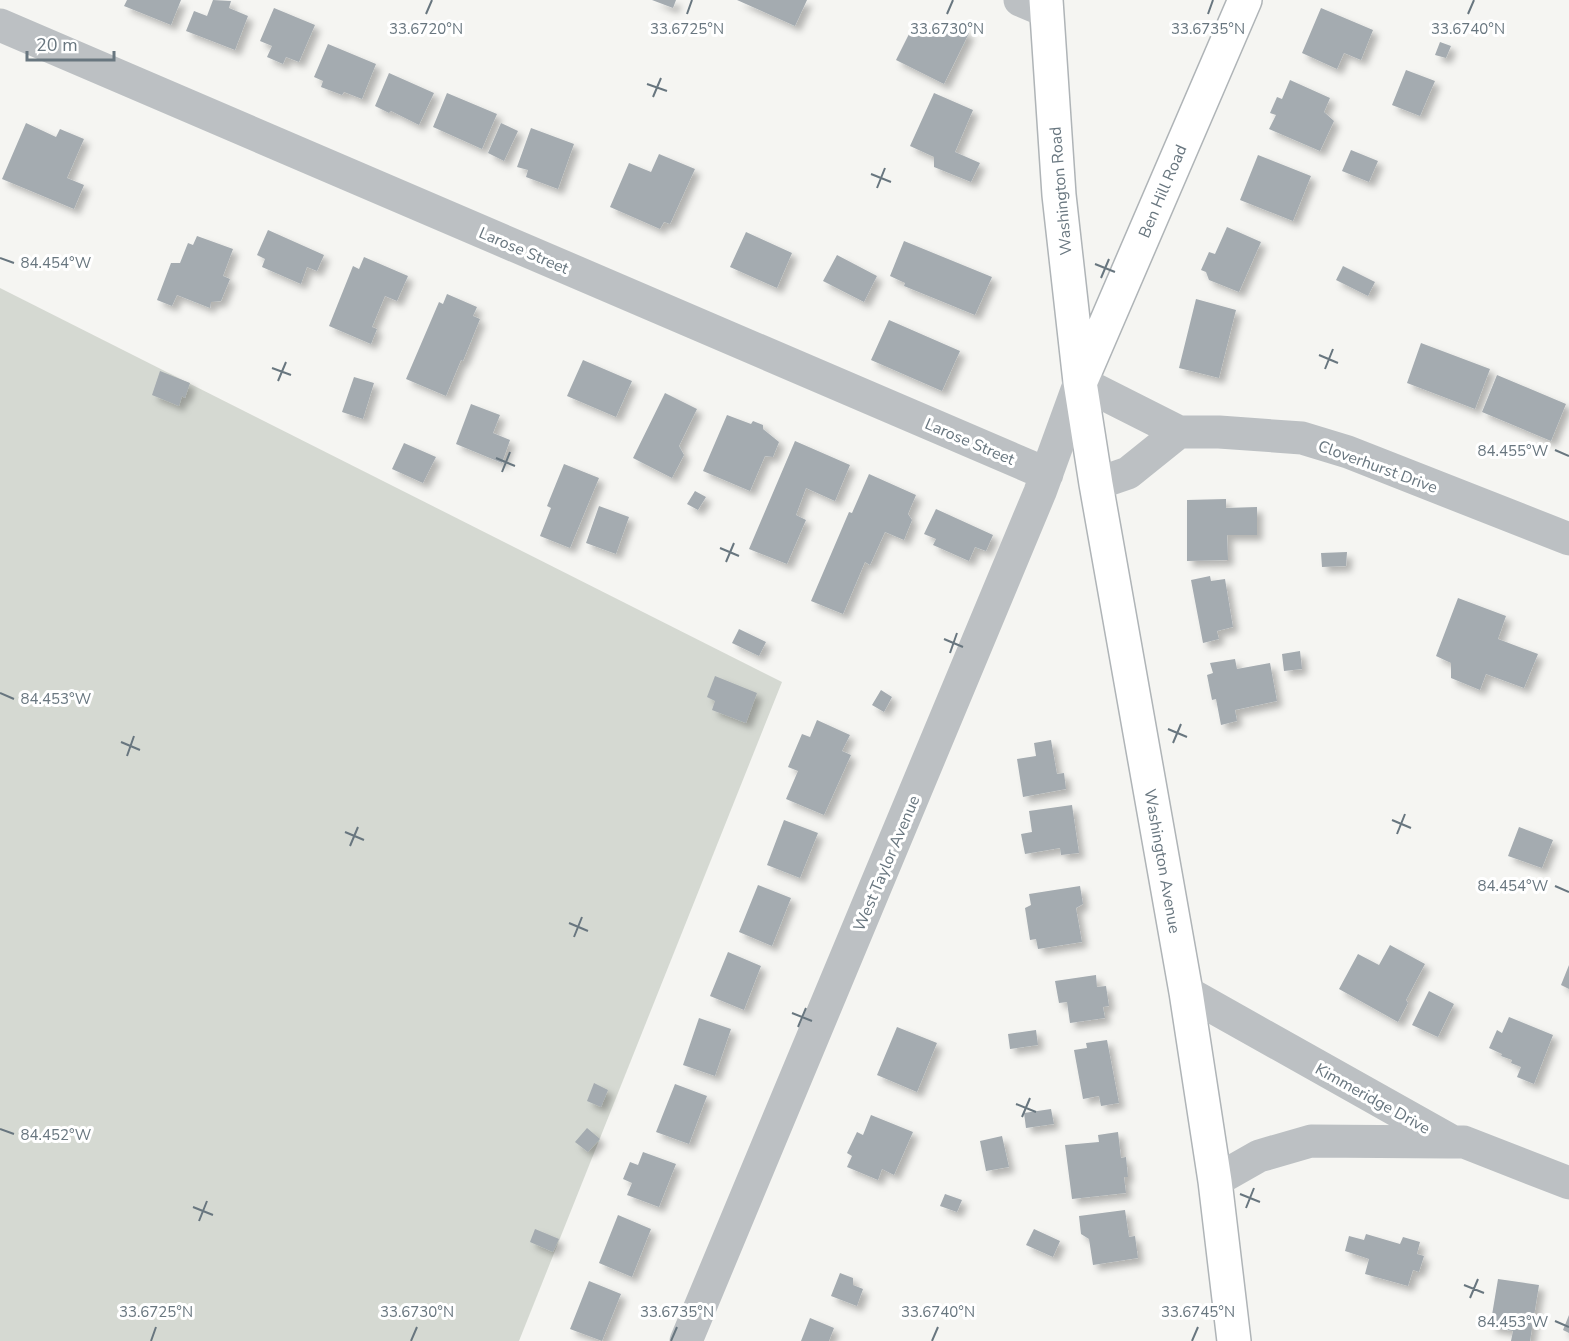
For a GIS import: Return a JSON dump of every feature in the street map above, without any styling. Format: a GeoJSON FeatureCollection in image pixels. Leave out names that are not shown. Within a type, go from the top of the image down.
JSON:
{"type":"FeatureCollection","features":[{"type":"Feature","properties":{"kind":"street","name":"Ben Hill Road"},"geometry":{"type":"LineString","coordinates":[[1080,382],[1245,0]]}},
{"type":"Feature","properties":{"kind":"street","name":"Washington Road"},"geometry":{"type":"LineString","coordinates":[[1037,4],[1080,382]]}},
{"type":"Feature","properties":{"kind":"street","name":"Larose Street"},"geometry":{"type":"LineString","coordinates":[[0,25],[1047,474]]}},
{"type":"Feature","properties":{"kind":"street","name":"Cloverhurst Drive"},"geometry":{"type":"LineString","coordinates":[[1080,382],[1179,432],[1219,432],[1302,438],[1348,452],[1569,539]]}},
{"type":"Feature","properties":{"kind":"street","name":"West Taylor Avenue"},"geometry":{"type":"LineString","coordinates":[[686,1341],[1047,474],[1080,382]]}},
{"type":"Feature","properties":{"kind":"street","name":"Washington Avenue"},"geometry":{"type":"LineString","coordinates":[[1080,382],[1186,992],[1215,1180],[1234,1341]]}},
{"type":"Feature","properties":{"kind":"street"},"geometry":{"type":"LineString","coordinates":[[1096,484],[1128,473],[1179,432]]}},
{"type":"Feature","properties":{"kind":"street","name":"Kimmeridge Drive"},"geometry":{"type":"LineString","coordinates":[[1186,992],[1452,1142],[1464,1142],[1569,1183]]}},
{"type":"Feature","properties":{"kind":"street"},"geometry":{"type":"LineString","coordinates":[[1215,1180],[1259,1156],[1311,1141],[1452,1142]]}},
{"type":"Feature","properties":{"kind":"shaded area"},"geometry":{"type":"Polygon","coordinates":[[[0,288],[782,682],[519,1341],[0,1341],[0,288]]]}},
{"type":"Feature","properties":{"kind":"building"},"geometry":{"type":"Polygon","coordinates":[[[127,0],[181,0],[171,25],[124,6],[127,0]]]}},
{"type":"Feature","properties":{"kind":"building"},"geometry":{"type":"Polygon","coordinates":[[[213,0],[231,1],[229,8],[248,16],[235,50],[186,31],[194,11],[207,16],[213,0]]]}},
{"type":"Feature","properties":{"kind":"building"},"geometry":{"type":"Polygon","coordinates":[[[652,0],[676,0],[673,8],[652,0]]]}},
{"type":"Feature","properties":{"kind":"building"},"geometry":{"type":"Polygon","coordinates":[[[737,0],[807,0],[795,26],[737,0]]]}},
{"type":"Feature","properties":{"kind":"building"},"geometry":{"type":"Polygon","coordinates":[[[274,8],[315,25],[299,62],[286,57],[283,64],[267,57],[272,46],[260,41],[274,8]]]}},
{"type":"Feature","properties":{"kind":"building"},"geometry":{"type":"Polygon","coordinates":[[[1321,8],[1373,30],[1361,60],[1344,53],[1337,69],[1302,53],[1321,8]]]}},
{"type":"Feature","properties":{"kind":"building"},"geometry":{"type":"Polygon","coordinates":[[[947,22],[969,33],[944,84],[896,60],[914,24],[940,37],[947,22]]]}},
{"type":"Feature","properties":{"kind":"building"},"geometry":{"type":"Polygon","coordinates":[[[1440,42],[1451,46],[1446,58],[1435,55],[1440,42]]]}},
{"type":"Feature","properties":{"kind":"building"},"geometry":{"type":"Polygon","coordinates":[[[328,44],[376,64],[362,99],[321,87],[323,81],[314,77],[328,44]]]}},
{"type":"Feature","properties":{"kind":"building"},"geometry":{"type":"Polygon","coordinates":[[[1406,70],[1435,81],[1420,116],[1392,105],[1406,70]]]}},
{"type":"Feature","properties":{"kind":"building"},"geometry":{"type":"Polygon","coordinates":[[[389,73],[434,93],[419,125],[375,106],[389,73]]]}},
{"type":"Feature","properties":{"kind":"building"},"geometry":{"type":"Polygon","coordinates":[[[1290,80],[1330,98],[1324,112],[1334,121],[1320,151],[1269,129],[1276,115],[1270,113],[1277,97],[1282,99],[1290,80]]]}},
{"type":"Feature","properties":{"kind":"building"},"geometry":{"type":"Polygon","coordinates":[[[447,93],[497,114],[482,149],[433,127],[447,93]]]}},
{"type":"Feature","properties":{"kind":"building"},"geometry":{"type":"Polygon","coordinates":[[[934,93],[973,110],[955,152],[980,163],[971,182],[934,167],[934,157],[910,146],[934,93]]]}},
{"type":"Feature","properties":{"kind":"building"},"geometry":{"type":"Polygon","coordinates":[[[26,123],[56,137],[60,129],[84,139],[67,178],[84,185],[74,209],[2,179],[26,123]]]}},
{"type":"Feature","properties":{"kind":"building"},"geometry":{"type":"Polygon","coordinates":[[[501,123],[518,131],[504,161],[488,153],[501,123]]]}},
{"type":"Feature","properties":{"kind":"building"},"geometry":{"type":"Polygon","coordinates":[[[531,128],[574,144],[558,189],[526,177],[528,170],[517,167],[531,128]]]}},
{"type":"Feature","properties":{"kind":"building"},"geometry":{"type":"Polygon","coordinates":[[[1351,150],[1378,161],[1369,182],[1342,171],[1351,150]]]}},
{"type":"Feature","properties":{"kind":"building"},"geometry":{"type":"Polygon","coordinates":[[[659,154],[695,169],[670,224],[664,222],[660,229],[610,207],[629,163],[651,172],[659,154]]]}},
{"type":"Feature","properties":{"kind":"building"},"geometry":{"type":"Polygon","coordinates":[[[1258,155],[1311,176],[1293,221],[1240,200],[1258,155]]]}},
{"type":"Feature","properties":{"kind":"building"},"geometry":{"type":"Polygon","coordinates":[[[1227,227],[1261,242],[1239,292],[1209,280],[1206,272],[1201,270],[1209,252],[1215,254],[1227,227]]]}},
{"type":"Feature","properties":{"kind":"building"},"geometry":{"type":"Polygon","coordinates":[[[268,230],[324,255],[317,271],[307,267],[301,284],[262,267],[265,259],[257,255],[268,230]]]}},
{"type":"Feature","properties":{"kind":"building"},"geometry":{"type":"Polygon","coordinates":[[[746,232],[792,253],[777,288],[730,267],[746,232]]]}},
{"type":"Feature","properties":{"kind":"building"},"geometry":{"type":"Polygon","coordinates":[[[197,236],[233,249],[223,276],[230,279],[221,301],[211,302],[210,308],[177,295],[172,306],[157,300],[171,263],[180,263],[188,243],[193,245],[197,236]]]}},
{"type":"Feature","properties":{"kind":"building"},"geometry":{"type":"Polygon","coordinates":[[[904,241],[992,277],[975,315],[904,286],[905,283],[890,276],[904,241]]]}},
{"type":"Feature","properties":{"kind":"building"},"geometry":{"type":"Polygon","coordinates":[[[837,255],[877,276],[864,302],[823,281],[837,255]]]}},
{"type":"Feature","properties":{"kind":"building"},"geometry":{"type":"Polygon","coordinates":[[[364,257],[408,276],[397,301],[385,296],[372,327],[377,329],[371,344],[329,326],[353,266],[359,269],[364,257]]]}},
{"type":"Feature","properties":{"kind":"building"},"geometry":{"type":"Polygon","coordinates":[[[1343,266],[1375,282],[1368,296],[1336,280],[1343,266]]]}},
{"type":"Feature","properties":{"kind":"building"},"geometry":{"type":"Polygon","coordinates":[[[447,294],[477,307],[473,316],[480,319],[446,396],[406,379],[439,302],[443,304],[447,294]]]}},
{"type":"Feature","properties":{"kind":"building"},"geometry":{"type":"Polygon","coordinates":[[[1196,299],[1236,310],[1219,378],[1179,368],[1196,299]]]}},
{"type":"Feature","properties":{"kind":"building"},"geometry":{"type":"Polygon","coordinates":[[[889,320],[960,351],[942,391],[871,360],[889,320]]]}},
{"type":"Feature","properties":{"kind":"building"},"geometry":{"type":"Polygon","coordinates":[[[1421,343],[1490,369],[1475,409],[1407,383],[1421,343]]]}},
{"type":"Feature","properties":{"kind":"building"},"geometry":{"type":"Polygon","coordinates":[[[583,360],[632,381],[616,417],[567,396],[583,360]]]}},
{"type":"Feature","properties":{"kind":"building"},"geometry":{"type":"Polygon","coordinates":[[[160,371],[190,383],[185,398],[182,396],[179,406],[152,395],[160,371]]]}},
{"type":"Feature","properties":{"kind":"building"},"geometry":{"type":"Polygon","coordinates":[[[1497,375],[1566,404],[1551,441],[1482,412],[1497,375]]]}},
{"type":"Feature","properties":{"kind":"building"},"geometry":{"type":"Polygon","coordinates":[[[354,377],[374,383],[363,419],[342,412],[354,377]]]}},
{"type":"Feature","properties":{"kind":"building"},"geometry":{"type":"Polygon","coordinates":[[[665,393],[697,409],[679,446],[684,455],[672,478],[633,458],[665,393]]]}},
{"type":"Feature","properties":{"kind":"building"},"geometry":{"type":"Polygon","coordinates":[[[471,404],[500,415],[493,433],[510,440],[502,463],[456,444],[471,404]]]}},
{"type":"Feature","properties":{"kind":"building"},"geometry":{"type":"Polygon","coordinates":[[[727,415],[751,424],[753,421],[763,425],[763,429],[779,442],[773,457],[765,456],[750,491],[703,471],[727,415]]]}},
{"type":"Feature","properties":{"kind":"building"},"geometry":{"type":"Polygon","coordinates":[[[795,441],[850,465],[835,501],[806,488],[796,515],[806,520],[787,564],[749,549],[795,441]]]}},
{"type":"Feature","properties":{"kind":"building"},"geometry":{"type":"Polygon","coordinates":[[[404,443],[436,457],[423,483],[392,469],[404,443]]]}},
{"type":"Feature","properties":{"kind":"building"},"geometry":{"type":"Polygon","coordinates":[[[564,464],[599,478],[570,548],[540,536],[551,508],[547,506],[564,464]]]}},
{"type":"Feature","properties":{"kind":"building"},"geometry":{"type":"Polygon","coordinates":[[[869,474],[916,495],[908,514],[912,520],[904,540],[885,532],[870,565],[865,562],[843,614],[811,601],[849,512],[852,513],[869,474]]]}},
{"type":"Feature","properties":{"kind":"building"},"geometry":{"type":"Polygon","coordinates":[[[695,491],[706,497],[698,510],[687,504],[695,491]]]}},
{"type":"Feature","properties":{"kind":"building"},"geometry":{"type":"Polygon","coordinates":[[[1226,499],[1226,508],[1257,507],[1257,535],[1227,535],[1228,560],[1187,561],[1187,500],[1226,499]]]}},
{"type":"Feature","properties":{"kind":"building"},"geometry":{"type":"Polygon","coordinates":[[[599,506],[629,517],[616,554],[586,543],[599,506]]]}},
{"type":"Feature","properties":{"kind":"building"},"geometry":{"type":"Polygon","coordinates":[[[936,509],[993,535],[986,551],[975,547],[969,561],[933,545],[936,539],[924,534],[936,509]]]}},
{"type":"Feature","properties":{"kind":"building"},"geometry":{"type":"Polygon","coordinates":[[[1347,552],[1346,566],[1322,567],[1321,553],[1347,552]]]}},
{"type":"Feature","properties":{"kind":"building"},"geometry":{"type":"Polygon","coordinates":[[[1210,576],[1211,581],[1225,579],[1233,627],[1217,631],[1219,639],[1203,643],[1191,580],[1210,576]]]}},
{"type":"Feature","properties":{"kind":"building"},"geometry":{"type":"Polygon","coordinates":[[[1458,598],[1506,616],[1498,639],[1538,654],[1524,688],[1486,674],[1480,690],[1451,678],[1451,663],[1436,656],[1458,598]]]}},
{"type":"Feature","properties":{"kind":"building"},"geometry":{"type":"Polygon","coordinates":[[[739,629],[766,642],[759,656],[732,643],[739,629]]]}},
{"type":"Feature","properties":{"kind":"building"},"geometry":{"type":"Polygon","coordinates":[[[1300,651],[1302,669],[1284,671],[1282,654],[1300,651]]]}},
{"type":"Feature","properties":{"kind":"building"},"geometry":{"type":"Polygon","coordinates":[[[1235,659],[1237,669],[1270,663],[1277,701],[1235,710],[1237,721],[1221,725],[1216,699],[1212,700],[1207,675],[1213,673],[1210,663],[1235,659]]]}},
{"type":"Feature","properties":{"kind":"building"},"geometry":{"type":"Polygon","coordinates":[[[715,676],[757,693],[746,723],[712,710],[715,701],[707,697],[715,676]]]}},
{"type":"Feature","properties":{"kind":"building"},"geometry":{"type":"Polygon","coordinates":[[[881,690],[892,697],[884,712],[872,705],[881,690]]]}},
{"type":"Feature","properties":{"kind":"building"},"geometry":{"type":"Polygon","coordinates":[[[817,720],[850,735],[842,751],[851,755],[824,815],[786,799],[798,771],[788,767],[802,734],[810,737],[817,720]]]}},
{"type":"Feature","properties":{"kind":"building"},"geometry":{"type":"Polygon","coordinates":[[[1051,740],[1057,774],[1064,773],[1066,789],[1023,797],[1017,759],[1036,756],[1034,743],[1051,740]]]}},
{"type":"Feature","properties":{"kind":"building"},"geometry":{"type":"Polygon","coordinates":[[[1072,805],[1079,853],[1061,855],[1060,848],[1025,854],[1021,834],[1032,832],[1029,811],[1072,805]]]}},
{"type":"Feature","properties":{"kind":"building"},"geometry":{"type":"Polygon","coordinates":[[[784,820],[818,833],[800,878],[767,865],[784,820]]]}},
{"type":"Feature","properties":{"kind":"building"},"geometry":{"type":"Polygon","coordinates":[[[1519,827],[1553,840],[1542,868],[1508,856],[1519,827]]]}},
{"type":"Feature","properties":{"kind":"building"},"geometry":{"type":"Polygon","coordinates":[[[758,885],[791,898],[772,946],[739,932],[758,885]]]}},
{"type":"Feature","properties":{"kind":"building"},"geometry":{"type":"Polygon","coordinates":[[[1080,886],[1083,904],[1076,908],[1082,942],[1038,949],[1036,939],[1030,940],[1025,908],[1031,905],[1029,894],[1080,886]]]}},
{"type":"Feature","properties":{"kind":"building"},"geometry":{"type":"Polygon","coordinates":[[[1390,945],[1425,964],[1406,1000],[1408,1003],[1398,1022],[1339,989],[1358,954],[1379,965],[1390,945]]]}},
{"type":"Feature","properties":{"kind":"building"},"geometry":{"type":"Polygon","coordinates":[[[728,952],[761,966],[744,1010],[710,996],[728,952]]]}},
{"type":"Feature","properties":{"kind":"building"},"geometry":{"type":"Polygon","coordinates":[[[1569,965],[1569,989],[1561,985],[1569,965]]]}},
{"type":"Feature","properties":{"kind":"building"},"geometry":{"type":"Polygon","coordinates":[[[1096,975],[1097,987],[1106,986],[1109,1006],[1103,1007],[1105,1018],[1070,1023],[1067,1002],[1059,1003],[1055,981],[1096,975]]]}},
{"type":"Feature","properties":{"kind":"building"},"geometry":{"type":"Polygon","coordinates":[[[1429,991],[1454,1004],[1438,1037],[1412,1025],[1429,991]]]}},
{"type":"Feature","properties":{"kind":"building"},"geometry":{"type":"Polygon","coordinates":[[[1509,1017],[1553,1035],[1534,1084],[1517,1077],[1521,1067],[1489,1048],[1497,1030],[1502,1033],[1509,1017]]]}},
{"type":"Feature","properties":{"kind":"building"},"geometry":{"type":"Polygon","coordinates":[[[699,1018],[731,1029],[715,1076],[683,1065],[699,1018]]]}},
{"type":"Feature","properties":{"kind":"building"},"geometry":{"type":"Polygon","coordinates":[[[897,1027],[937,1043],[917,1092],[877,1075],[897,1027]]]}},
{"type":"Feature","properties":{"kind":"building"},"geometry":{"type":"Polygon","coordinates":[[[1036,1030],[1038,1045],[1010,1049],[1008,1034],[1036,1030]]]}},
{"type":"Feature","properties":{"kind":"building"},"geometry":{"type":"Polygon","coordinates":[[[1107,1040],[1119,1103],[1101,1106],[1099,1096],[1083,1099],[1074,1050],[1087,1048],[1086,1043],[1107,1040]]]}},
{"type":"Feature","properties":{"kind":"building"},"geometry":{"type":"Polygon","coordinates":[[[594,1083],[608,1090],[601,1107],[587,1101],[594,1083]]]}},
{"type":"Feature","properties":{"kind":"building"},"geometry":{"type":"Polygon","coordinates":[[[675,1084],[707,1096],[689,1144],[656,1132],[675,1084]]]}},
{"type":"Feature","properties":{"kind":"building"},"geometry":{"type":"Polygon","coordinates":[[[1051,1109],[1054,1124],[1026,1128],[1024,1113],[1051,1109]]]}},
{"type":"Feature","properties":{"kind":"building"},"geometry":{"type":"Polygon","coordinates":[[[871,1115],[913,1132],[894,1175],[882,1169],[878,1180],[847,1167],[852,1156],[847,1153],[857,1132],[863,1135],[871,1115]]]}},
{"type":"Feature","properties":{"kind":"building"},"geometry":{"type":"Polygon","coordinates":[[[587,1128],[600,1139],[588,1152],[575,1142],[587,1128]]]}},
{"type":"Feature","properties":{"kind":"building"},"geometry":{"type":"Polygon","coordinates":[[[1118,1132],[1121,1158],[1126,1157],[1128,1177],[1124,1177],[1126,1193],[1072,1199],[1065,1145],[1099,1142],[1098,1135],[1118,1132]]]}},
{"type":"Feature","properties":{"kind":"building"},"geometry":{"type":"Polygon","coordinates":[[[1002,1136],[1009,1167],[986,1171],[980,1141],[1002,1136]]]}},
{"type":"Feature","properties":{"kind":"building"},"geometry":{"type":"Polygon","coordinates":[[[643,1152],[676,1164],[659,1207],[627,1195],[632,1183],[623,1179],[630,1162],[638,1165],[643,1152]]]}},
{"type":"Feature","properties":{"kind":"building"},"geometry":{"type":"Polygon","coordinates":[[[945,1194],[962,1200],[957,1212],[940,1206],[945,1194]]]}},
{"type":"Feature","properties":{"kind":"building"},"geometry":{"type":"Polygon","coordinates":[[[1125,1210],[1129,1237],[1135,1236],[1138,1258],[1093,1265],[1089,1239],[1081,1234],[1079,1216],[1125,1210]]]}},
{"type":"Feature","properties":{"kind":"building"},"geometry":{"type":"Polygon","coordinates":[[[618,1215],[651,1229],[632,1277],[599,1263],[618,1215]]]}},
{"type":"Feature","properties":{"kind":"building"},"geometry":{"type":"Polygon","coordinates":[[[535,1229],[559,1239],[553,1252],[530,1242],[535,1229]]]}},
{"type":"Feature","properties":{"kind":"building"},"geometry":{"type":"Polygon","coordinates":[[[1034,1229],[1060,1241],[1053,1257],[1026,1245],[1034,1229]]]}},
{"type":"Feature","properties":{"kind":"building"},"geometry":{"type":"Polygon","coordinates":[[[1366,1234],[1400,1244],[1403,1237],[1420,1242],[1417,1254],[1424,1256],[1419,1272],[1413,1270],[1408,1286],[1365,1274],[1369,1259],[1345,1251],[1349,1236],[1364,1240],[1366,1234]]]}},
{"type":"Feature","properties":{"kind":"building"},"geometry":{"type":"Polygon","coordinates":[[[840,1273],[853,1278],[853,1285],[863,1289],[857,1306],[831,1296],[840,1273]]]}},
{"type":"Feature","properties":{"kind":"building"},"geometry":{"type":"Polygon","coordinates":[[[1498,1279],[1539,1285],[1530,1341],[1511,1341],[1513,1331],[1490,1327],[1498,1279]]]}},
{"type":"Feature","properties":{"kind":"building"},"geometry":{"type":"Polygon","coordinates":[[[589,1281],[621,1294],[602,1341],[570,1329],[589,1281]]]}},
{"type":"Feature","properties":{"kind":"building"},"geometry":{"type":"Polygon","coordinates":[[[1569,1315],[1569,1333],[1563,1330],[1569,1315]]]}},
{"type":"Feature","properties":{"kind":"building"},"geometry":{"type":"Polygon","coordinates":[[[810,1318],[834,1328],[829,1341],[801,1341],[810,1318]]]}}]}
